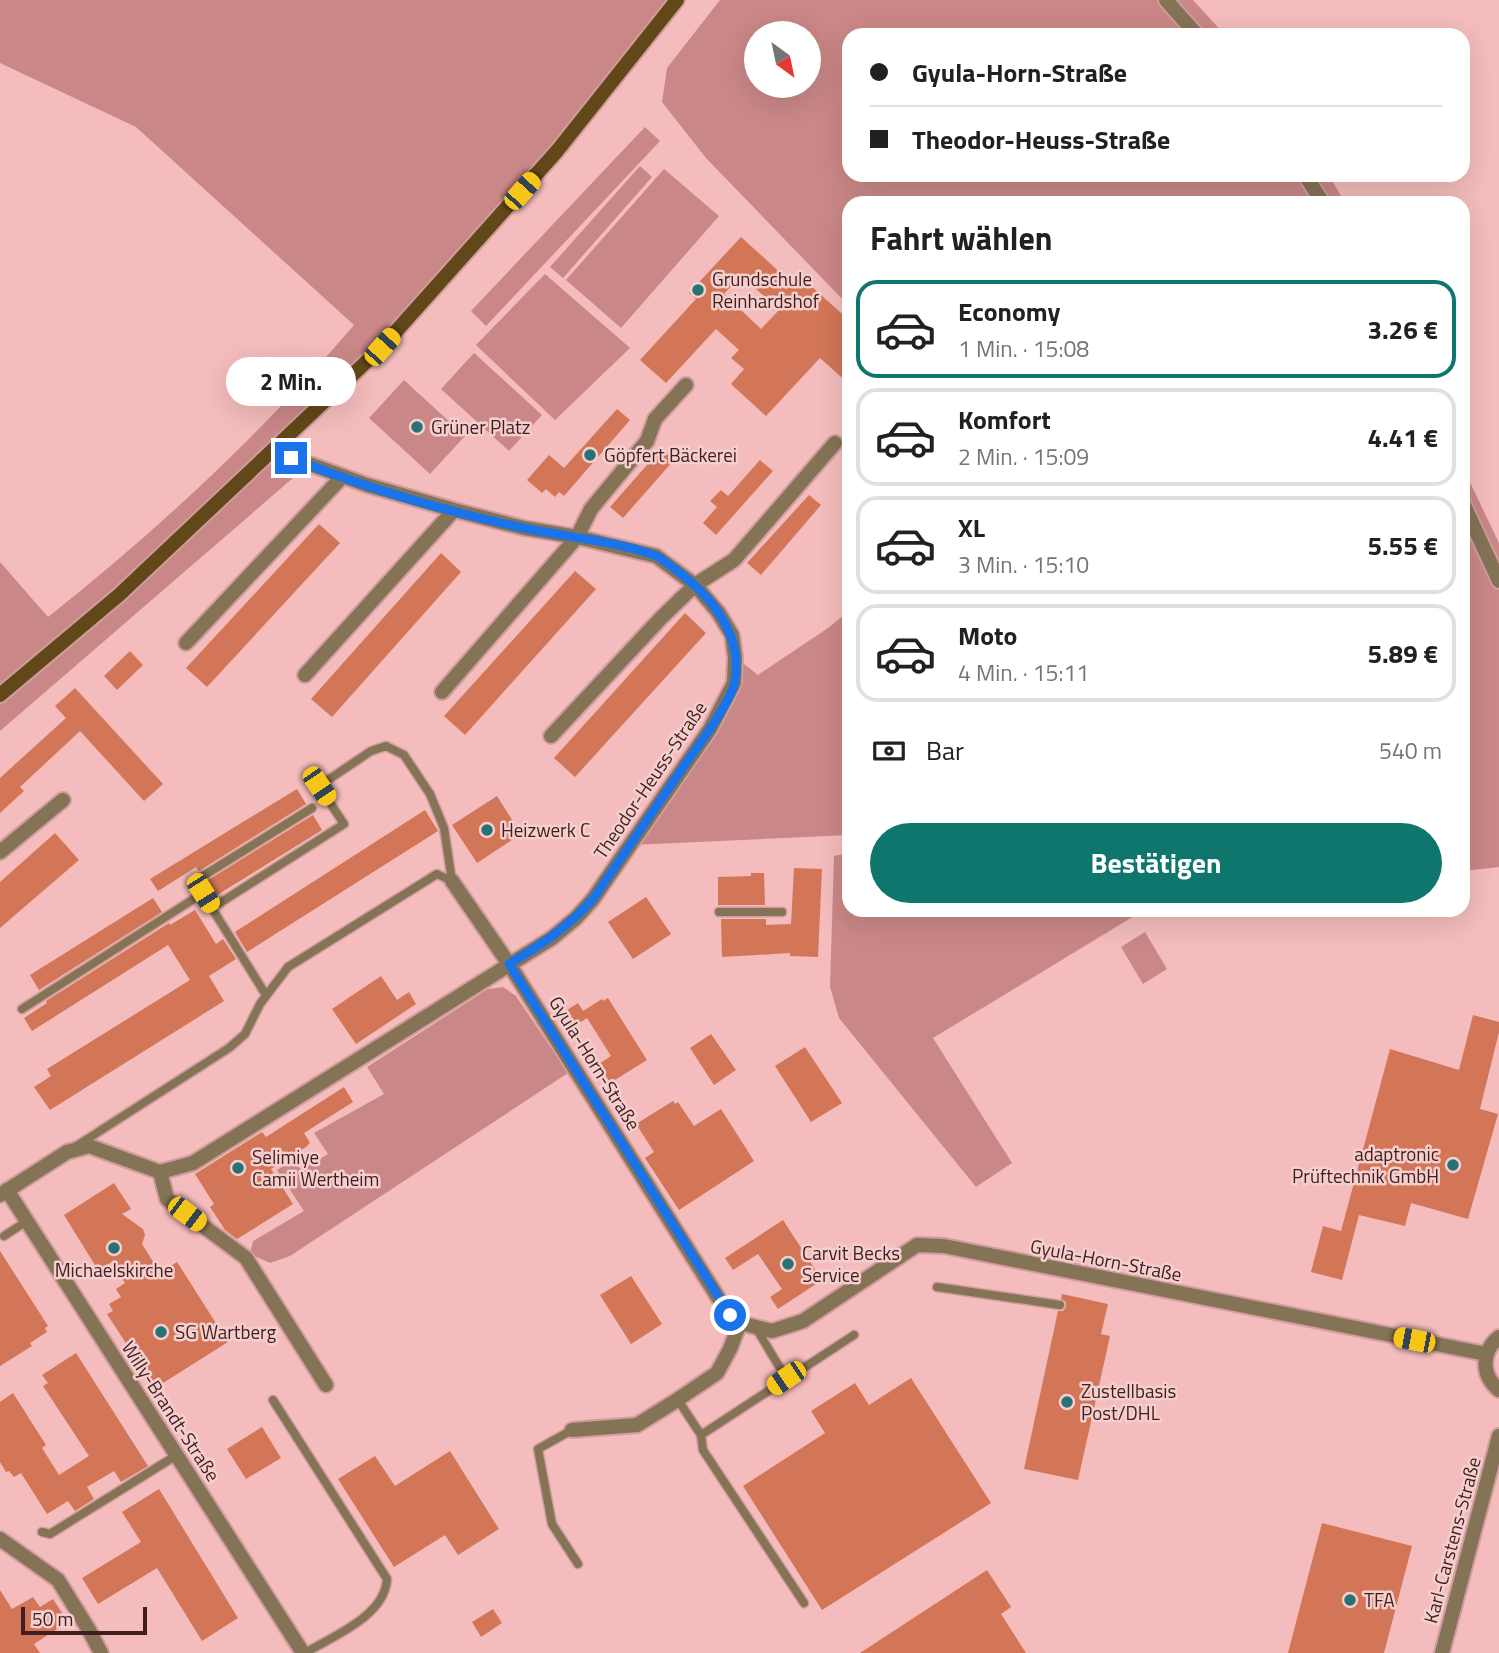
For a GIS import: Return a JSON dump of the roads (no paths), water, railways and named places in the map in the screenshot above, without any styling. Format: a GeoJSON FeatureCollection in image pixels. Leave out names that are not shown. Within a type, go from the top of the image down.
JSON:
{"type":"FeatureCollection","features":[{"type":"Feature","properties":{"kind":"main road"},"geometry":{"type":"LineString","coordinates":[[0,695],[119,595],[382,347],[557,151],[677,0]]}},
{"type":"Feature","properties":{"kind":"street"},"geometry":{"type":"LineString","coordinates":[[1166,0],[1191,28]]}},
{"type":"Feature","properties":{"kind":"street"},"geometry":{"type":"LineString","coordinates":[[442,692],[577,537],[591,509],[647,441],[655,419],[686,385]]}},
{"type":"Feature","properties":{"kind":"street"},"geometry":{"type":"LineString","coordinates":[[551,736],[695,584],[734,560],[835,443]]}},
{"type":"Feature","properties":{"kind":"street","name":"Theodor-Heuss-Straße"},"geometry":{"type":"LineString","coordinates":[[160,1172],[194,1163],[552,938],[576,918],[593,899],[710,729],[734,683],[732,635],[718,612],[695,584],[656,556],[454,510],[367,485],[274,451]]}},
{"type":"Feature","properties":{"kind":"street"},"geometry":{"type":"LineString","coordinates":[[186,643],[343,476]]}},
{"type":"Feature","properties":{"kind":"street"},"geometry":{"type":"LineString","coordinates":[[304,675],[454,510]]}},
{"type":"Feature","properties":{"kind":"street"},"geometry":{"type":"LineString","coordinates":[[1470,518],[1499,581]]}},
{"type":"Feature","properties":{"kind":"street"},"geometry":{"type":"LineString","coordinates":[[0,852],[63,800]]}},
{"type":"Feature","properties":{"kind":"street"},"geometry":{"type":"LineString","coordinates":[[452,881],[509,964]]}},
{"type":"Feature","properties":{"kind":"street","name":"Gyula-Horn-Straße"},"geometry":{"type":"LineString","coordinates":[[509,964],[730,1315],[740,1323],[772,1331],[803,1321],[917,1245],[944,1246],[1486,1354]]}},
{"type":"Feature","properties":{"kind":"street"},"geometry":{"type":"LineString","coordinates":[[4,1192],[67,1152],[89,1146],[160,1172],[167,1199],[246,1258],[326,1385]]}},
{"type":"Feature","properties":{"kind":"street","name":"Willy-Brandt-Straße"},"geometry":{"type":"LineString","coordinates":[[4,1192],[27,1222],[304,1653]]}},
{"type":"Feature","properties":{"kind":"street"},"geometry":{"type":"LineString","coordinates":[[572,1430],[637,1425],[678,1399],[717,1373],[740,1323]]}},
{"type":"Feature","properties":{"kind":"street"},"geometry":{"type":"LineString","coordinates":[[1499,1337],[1486,1354],[1485,1366],[1487,1376],[1499,1390]]}},
{"type":"Feature","properties":{"kind":"street","name":"Karl-Carstens-Straße"},"geometry":{"type":"LineString","coordinates":[[1442,1653],[1499,1436]]}},
{"type":"Feature","properties":{"kind":"street"},"geometry":{"type":"LineString","coordinates":[[0,1539],[58,1580],[101,1653]]}},
{"type":"Feature","properties":{"kind":"lane"},"geometry":{"type":"LineString","coordinates":[[212,908],[344,824],[319,786],[371,751],[386,746],[404,755],[430,794],[444,828],[452,881]]}},
{"type":"Feature","properties":{"kind":"lane"},"geometry":{"type":"LineString","coordinates":[[266,995],[195,881],[312,808]]}},
{"type":"Feature","properties":{"kind":"lane"},"geometry":{"type":"LineString","coordinates":[[67,1152],[229,1048],[245,1034],[266,995],[288,967],[437,874],[452,881]]}},
{"type":"Feature","properties":{"kind":"lane"},"geometry":{"type":"LineString","coordinates":[[22,1009],[203,893]]}},
{"type":"Feature","properties":{"kind":"lane"},"geometry":{"type":"LineString","coordinates":[[719,912],[782,912]]}},
{"type":"Feature","properties":{"kind":"lane"},"geometry":{"type":"LineString","coordinates":[[4,1236],[27,1222]]}},
{"type":"Feature","properties":{"kind":"lane"},"geometry":{"type":"LineString","coordinates":[[937,1287],[1060,1305]]}},
{"type":"Feature","properties":{"kind":"lane"},"geometry":{"type":"LineString","coordinates":[[755,1328],[786,1378]]}},
{"type":"Feature","properties":{"kind":"lane"},"geometry":{"type":"LineString","coordinates":[[701,1435],[854,1335]]}},
{"type":"Feature","properties":{"kind":"lane"},"geometry":{"type":"LineString","coordinates":[[678,1399],[701,1435],[703,1450],[804,1602]]}},
{"type":"Feature","properties":{"kind":"lane"},"geometry":{"type":"LineString","coordinates":[[273,1400],[387,1579],[386,1591],[378,1606],[304,1653]]}},
{"type":"Feature","properties":{"kind":"lane"},"geometry":{"type":"LineString","coordinates":[[572,1430],[538,1449],[552,1524],[578,1564]]}},
{"type":"Feature","properties":{"kind":"lane"},"geometry":{"type":"LineString","coordinates":[[42,1532],[50,1534],[177,1455]]}},
{"type":"Feature","properties":{"kind":"place","name":"Grundschule Reinhardshof"},"geometry":{"type":"Point","coordinates":[698,290]}},
{"type":"Feature","properties":{"kind":"place","name":"Grüner Platz"},"geometry":{"type":"Point","coordinates":[417,427]}},
{"type":"Feature","properties":{"kind":"place","name":"Göpfert Bäckerei"},"geometry":{"type":"Point","coordinates":[590,455]}},
{"type":"Feature","properties":{"kind":"place","name":"Heizwerk C"},"geometry":{"type":"Point","coordinates":[487,830]}},
{"type":"Feature","properties":{"kind":"place","name":"adaptronic Prüftechnik GmbH"},"geometry":{"type":"Point","coordinates":[1453,1165]}},
{"type":"Feature","properties":{"kind":"place","name":"Selimiye Camii Wertheim"},"geometry":{"type":"Point","coordinates":[238,1168]}},
{"type":"Feature","properties":{"kind":"place","name":"Michaelskirche"},"geometry":{"type":"Point","coordinates":[114,1248]}},
{"type":"Feature","properties":{"kind":"place","name":"Carvit Becks Service"},"geometry":{"type":"Point","coordinates":[788,1264]}},
{"type":"Feature","properties":{"kind":"place","name":"SG Wartberg"},"geometry":{"type":"Point","coordinates":[161,1332]}},
{"type":"Feature","properties":{"kind":"place","name":"Zustellbasis Post/DHL"},"geometry":{"type":"Point","coordinates":[1067,1402]}},
{"type":"Feature","properties":{"kind":"place","name":"TFA"},"geometry":{"type":"Point","coordinates":[1350,1600]}}]}
